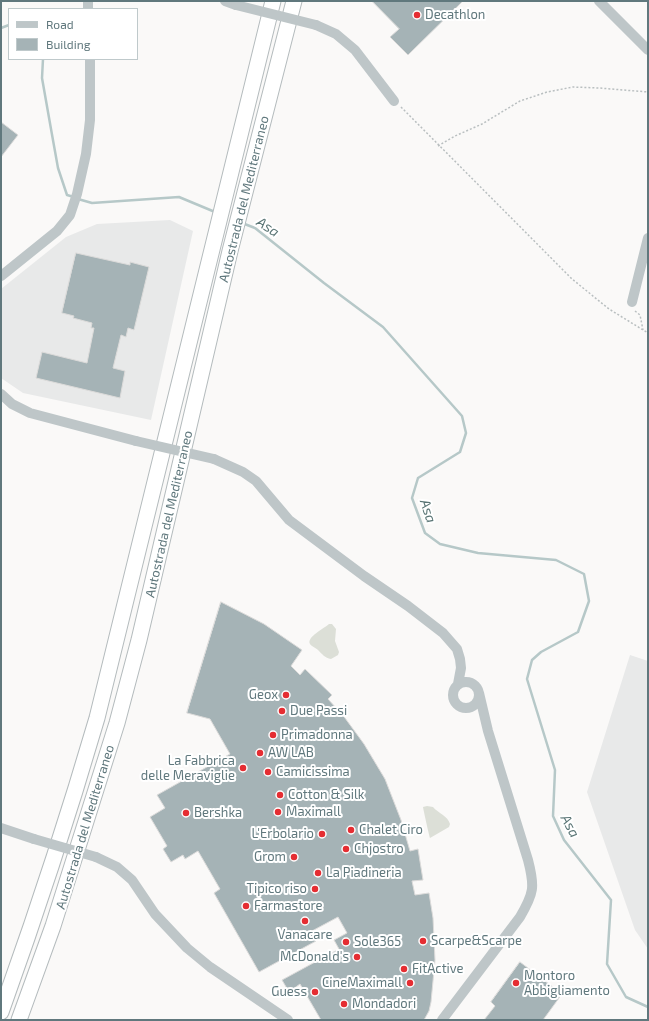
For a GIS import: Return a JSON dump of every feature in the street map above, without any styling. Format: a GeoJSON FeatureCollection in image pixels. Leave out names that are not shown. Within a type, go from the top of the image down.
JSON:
{"type":"FeatureCollection","features":[{"type":"Feature","properties":{"kind":"highway","name":"Autostrada del Mediterraneo"},"geometry":{"type":"LineString","coordinates":[[1,1012],[34,920],[73,800],[97,718],[273,1]]}},
{"type":"Feature","properties":{"kind":"highway","name":"Autostrada del Mediterraneo"},"geometry":{"type":"LineString","coordinates":[[19,1020],[53,926],[117,723],[139,640],[230,250],[294,3]]}},
{"type":"Feature","properties":{"kind":"street"},"geometry":{"type":"LineString","coordinates":[[225,1],[316,25],[336,34],[355,50],[394,101]]}},
{"type":"Feature","properties":{"kind":"street"},"geometry":{"type":"LineString","coordinates":[[599,1],[648,50]]}},
{"type":"Feature","properties":{"kind":"street"},"geometry":{"type":"LineString","coordinates":[[1,276],[57,231],[70,215],[77,194],[86,154],[90,120],[90,60]]}},
{"type":"Feature","properties":{"kind":"street"},"geometry":{"type":"LineString","coordinates":[[632,302],[648,238]]}},
{"type":"Feature","properties":{"kind":"street"},"geometry":{"type":"LineString","coordinates":[[1,394],[12,404],[30,414],[214,459],[243,472],[256,481],[290,520],[443,633],[457,649],[460,659],[461,668],[458,684],[453,692],[453,701],[459,707],[473,711],[488,731]]}},
{"type":"Feature","properties":{"kind":"street"},"geometry":{"type":"LineString","coordinates":[[442,1020],[520,917],[528,903],[532,890],[532,878],[528,860],[488,731],[479,693],[475,686],[471,683],[467,682],[458,684]]}},
{"type":"Feature","properties":{"kind":"street"},"geometry":{"type":"LineString","coordinates":[[467,709],[475,705],[479,693]]}},
{"type":"Feature","properties":{"kind":"street"},"geometry":{"type":"LineString","coordinates":[[1,828],[96,857],[117,867],[132,880],[155,914],[187,948],[210,967],[288,1020]]}},
{"type":"Feature","properties":{"kind":"path"},"geometry":{"type":"LineString","coordinates":[[438,146],[455,136],[482,124],[520,101],[547,92],[573,87],[648,92]]}},
{"type":"Feature","properties":{"kind":"path"},"geometry":{"type":"LineString","coordinates":[[394,101],[572,279],[609,309],[648,333]]}},
{"type":"Feature","properties":{"kind":"path"},"geometry":{"type":"LineString","coordinates":[[632,302],[635,310],[640,315],[643,330]]}},
{"type":"Feature","properties":{"kind":"shaded area"},"geometry":{"type":"Polygon","coordinates":[[[170,220],[193,231],[151,420],[23,393],[1,378],[1,289],[66,237],[97,224],[170,220]]]}},
{"type":"Feature","properties":{"kind":"shaded area"},"geometry":{"type":"Polygon","coordinates":[[[329,624],[332,624],[336,629],[335,641],[339,652],[338,655],[331,659],[325,657],[310,644],[311,638],[329,624]]]}},
{"type":"Feature","properties":{"kind":"shaded area"},"geometry":{"type":"Polygon","coordinates":[[[630,655],[648,661],[648,949],[635,930],[587,792],[630,655]]]}},
{"type":"Feature","properties":{"kind":"shaded area"},"geometry":{"type":"Polygon","coordinates":[[[423,807],[433,807],[449,821],[450,824],[449,827],[430,838],[423,807]]]}},
{"type":"Feature","properties":{"kind":"building","name":"Decathlon"},"geometry":{"type":"Polygon","coordinates":[[[372,1],[463,1],[408,55],[390,37],[399,29],[372,1]]]}},
{"type":"Feature","properties":{"kind":"building"},"geometry":{"type":"Polygon","coordinates":[[[1,122],[18,135],[1,157],[1,122]]]}},
{"type":"Feature","properties":{"kind":"building"},"geometry":{"type":"Polygon","coordinates":[[[76,253],[130,265],[130,262],[149,267],[134,330],[128,328],[126,337],[121,335],[113,368],[125,371],[120,398],[36,378],[42,352],[87,363],[94,328],[91,328],[92,323],[73,318],[74,316],[62,313],[76,253]]]}},
{"type":"Feature","properties":{"kind":"building","name":"Maximall"},"geometry":{"type":"Polygon","coordinates":[[[221,602],[264,624],[302,650],[291,666],[300,675],[305,669],[332,695],[328,699],[345,718],[364,744],[385,779],[401,820],[410,851],[418,849],[423,880],[412,881],[415,895],[429,893],[433,918],[435,960],[431,1002],[429,1011],[424,1020],[321,1020],[300,984],[289,992],[282,980],[339,949],[334,940],[347,933],[338,917],[312,931],[316,941],[259,972],[214,893],[220,889],[198,851],[185,859],[183,855],[171,862],[163,849],[167,846],[150,817],[165,808],[157,795],[230,754],[210,719],[187,713],[221,602]]]}},
{"type":"Feature","properties":{"kind":"building"},"geometry":{"type":"Polygon","coordinates":[[[520,962],[562,994],[543,1020],[484,1020],[495,1006],[491,1002],[520,962]]]}},
{"type":"Feature","properties":{"kind":"waterway","name":"Asa"},"geometry":{"type":"LineString","coordinates":[[1,28],[8,25]]}},
{"type":"Feature","properties":{"kind":"waterway","name":"Asa"},"geometry":{"type":"LineString","coordinates":[[43,60],[42,78],[58,168],[67,195],[74,197]]}},
{"type":"Feature","properties":{"kind":"waterway","name":"Asa"},"geometry":{"type":"LineString","coordinates":[[78,199],[92,203],[179,197],[215,212]]}},
{"type":"Feature","properties":{"kind":"waterway","name":"Asa"},"geometry":{"type":"LineString","coordinates":[[242,223],[255,228],[324,283],[383,327],[462,416],[466,433],[460,452],[418,478],[412,498],[425,533],[440,544],[478,553],[556,560],[584,574],[589,601],[578,632],[541,652],[532,660],[527,679],[555,770],[553,816],[564,840],[611,900],[607,964],[626,997],[648,1007]]}},
{"type":"Feature","properties":{"kind":"place","name":"Decathlon"},"geometry":{"type":"Point","coordinates":[417,15]}},
{"type":"Feature","properties":{"kind":"place","name":"Geox"},"geometry":{"type":"Point","coordinates":[286,695]}},
{"type":"Feature","properties":{"kind":"place","name":"Due Passi"},"geometry":{"type":"Point","coordinates":[282,711]}},
{"type":"Feature","properties":{"kind":"place","name":"Primadonna"},"geometry":{"type":"Point","coordinates":[273,735]}},
{"type":"Feature","properties":{"kind":"place","name":"AW LAB"},"geometry":{"type":"Point","coordinates":[260,753]}},
{"type":"Feature","properties":{"kind":"place","name":"La Fabbrica delle Meraviglie"},"geometry":{"type":"Point","coordinates":[243,768]}},
{"type":"Feature","properties":{"kind":"place","name":"Camicissima"},"geometry":{"type":"Point","coordinates":[268,772]}},
{"type":"Feature","properties":{"kind":"place","name":"Cotton & Silk"},"geometry":{"type":"Point","coordinates":[280,795]}},
{"type":"Feature","properties":{"kind":"place","name":"Maximall"},"geometry":{"type":"Point","coordinates":[278,812]}},
{"type":"Feature","properties":{"kind":"place","name":"Bershka"},"geometry":{"type":"Point","coordinates":[186,813]}},
{"type":"Feature","properties":{"kind":"place","name":"Chalet Ciro"},"geometry":{"type":"Point","coordinates":[351,830]}},
{"type":"Feature","properties":{"kind":"place","name":"L'Erbolario"},"geometry":{"type":"Point","coordinates":[322,834]}},
{"type":"Feature","properties":{"kind":"place","name":"Chjostro"},"geometry":{"type":"Point","coordinates":[346,849]}},
{"type":"Feature","properties":{"kind":"place","name":"Grom"},"geometry":{"type":"Point","coordinates":[294,857]}},
{"type":"Feature","properties":{"kind":"place","name":"La Piadineria"},"geometry":{"type":"Point","coordinates":[318,873]}},
{"type":"Feature","properties":{"kind":"place","name":"Tipico riso"},"geometry":{"type":"Point","coordinates":[315,889]}},
{"type":"Feature","properties":{"kind":"place","name":"Farmastore"},"geometry":{"type":"Point","coordinates":[246,906]}},
{"type":"Feature","properties":{"kind":"place","name":"Vanacare"},"geometry":{"type":"Point","coordinates":[305,921]}},
{"type":"Feature","properties":{"kind":"place","name":"Scarpe&Scarpe"},"geometry":{"type":"Point","coordinates":[423,941]}},
{"type":"Feature","properties":{"kind":"place","name":"Sole365"},"geometry":{"type":"Point","coordinates":[346,942]}},
{"type":"Feature","properties":{"kind":"place","name":"McDonald's"},"geometry":{"type":"Point","coordinates":[357,957]}},
{"type":"Feature","properties":{"kind":"place","name":"FitActive"},"geometry":{"type":"Point","coordinates":[404,969]}},
{"type":"Feature","properties":{"kind":"place","name":"CineMaximall"},"geometry":{"type":"Point","coordinates":[410,983]}},
{"type":"Feature","properties":{"kind":"place","name":"Montoro Abbigliamento"},"geometry":{"type":"Point","coordinates":[516,983]}},
{"type":"Feature","properties":{"kind":"place","name":"Guess"},"geometry":{"type":"Point","coordinates":[315,992]}},
{"type":"Feature","properties":{"kind":"place","name":"Mondadori"},"geometry":{"type":"Point","coordinates":[344,1004]}}]}
